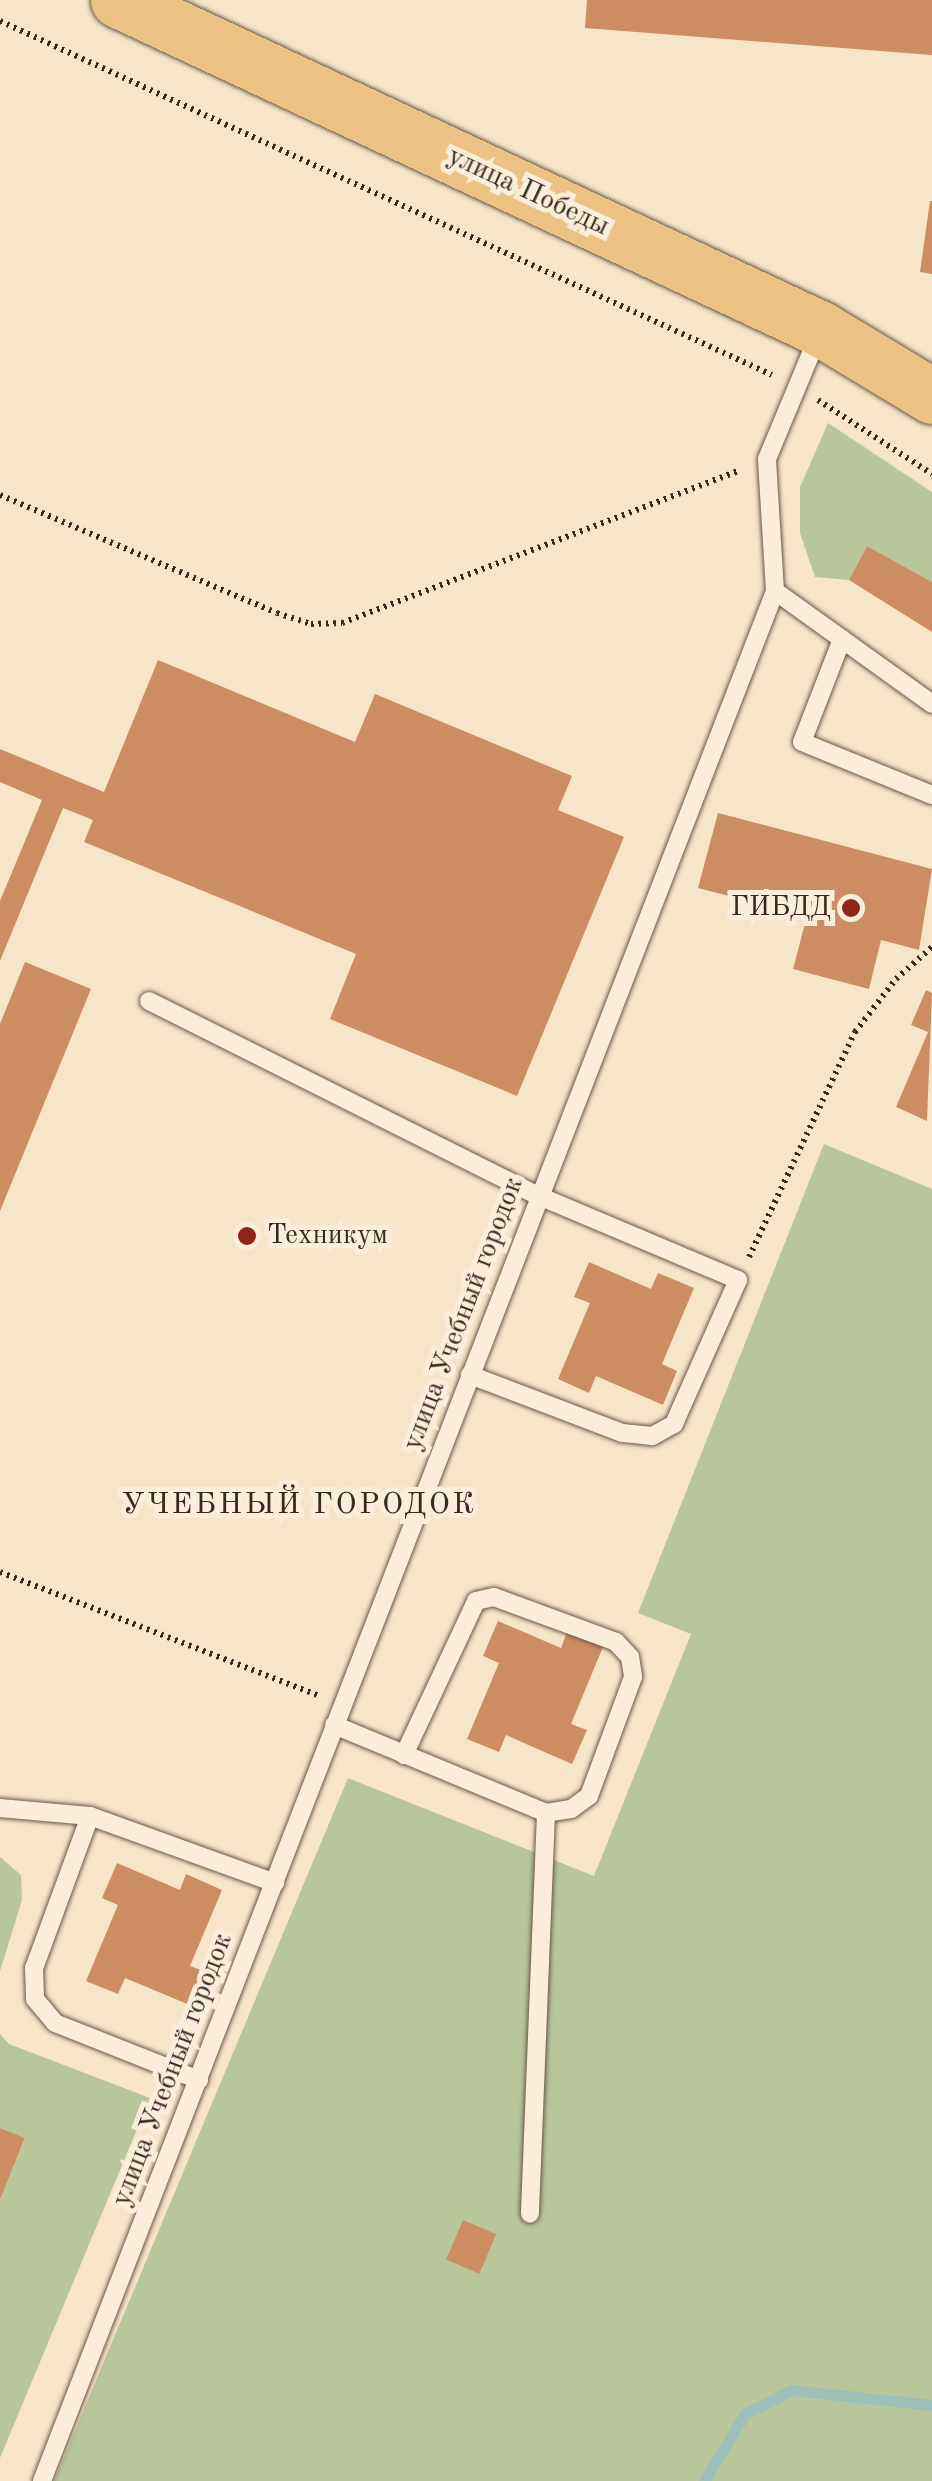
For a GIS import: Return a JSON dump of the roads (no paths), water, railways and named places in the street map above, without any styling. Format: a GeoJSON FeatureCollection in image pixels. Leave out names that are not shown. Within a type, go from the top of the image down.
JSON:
{"type":"FeatureCollection","features":[{"type":"Feature","properties":{"kind":"main road","name":"улица Победы"},"geometry":{"type":"LineString","coordinates":[[118,0],[821,329],[932,396]]}},
{"type":"Feature","properties":{"kind":"lane","name":"улица Учебный городок"},"geometry":{"type":"LineString","coordinates":[[42,2481],[776,590],[767,460],[821,329]]}},
{"type":"Feature","properties":{"kind":"lane"},"geometry":{"type":"LineString","coordinates":[[776,590],[932,704]]}},
{"type":"Feature","properties":{"kind":"lane"},"geometry":{"type":"LineString","coordinates":[[842,639],[802,742],[932,795]]}},
{"type":"Feature","properties":{"kind":"lane"},"geometry":{"type":"LineString","coordinates":[[149,1001],[539,1196],[738,1280],[674,1424],[652,1436],[622,1433],[470,1375]]}},
{"type":"Feature","properties":{"kind":"lane"},"geometry":{"type":"LineString","coordinates":[[334,1725],[546,1814],[571,1809],[588,1796],[633,1676],[630,1657],[616,1642],[494,1597],[476,1601],[404,1754]]}},
{"type":"Feature","properties":{"kind":"lane"},"geometry":{"type":"LineString","coordinates":[[0,1808],[90,1816],[275,1883]]}},
{"type":"Feature","properties":{"kind":"lane"},"geometry":{"type":"LineString","coordinates":[[530,2214],[546,1814]]}},
{"type":"Feature","properties":{"kind":"lane"},"geometry":{"type":"LineString","coordinates":[[90,1816],[34,1968],[35,1999],[55,2023],[199,2080]]}},
{"type":"Feature","properties":{"kind":"waterway"},"geometry":{"type":"LineString","coordinates":[[704,2481],[745,2414],[792,2390],[932,2405]]}},
{"type":"Feature","properties":{"kind":"place","name":"ГИБДД"},"geometry":{"type":"Point","coordinates":[851,908]}},
{"type":"Feature","properties":{"kind":"place","name":"Техникум"},"geometry":{"type":"Point","coordinates":[247,1236]}},
{"type":"Feature","properties":{"kind":"district","name":"УЧЕБНЫЙ ГОРОДОК"},"geometry":{"type":"Point","coordinates":[299,1505]}}]}
